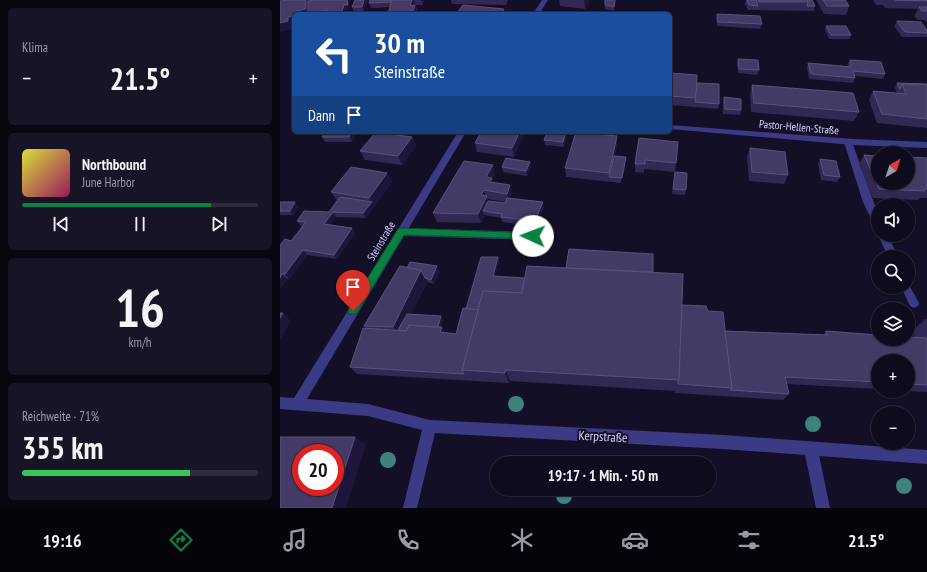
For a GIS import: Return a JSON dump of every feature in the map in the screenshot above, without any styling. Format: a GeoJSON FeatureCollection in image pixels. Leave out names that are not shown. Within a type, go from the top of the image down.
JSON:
{"type":"FeatureCollection","features":[{"type":"Feature","properties":{"kind":"street"},"geometry":{"type":"LineString","coordinates":[[537,12],[545,0]]}},
{"type":"Feature","properties":{"kind":"street","name":"Pastor-Hellen-Straße"},"geometry":{"type":"LineString","coordinates":[[672,127],[848,142],[927,145]]}},
{"type":"Feature","properties":{"kind":"street","name":"Steinstraße"},"geometry":{"type":"LineString","coordinates":[[297,404],[461,134]]}},
{"type":"Feature","properties":{"kind":"street"},"geometry":{"type":"LineString","coordinates":[[848,142],[871,209]]}},
{"type":"Feature","properties":{"kind":"street"},"geometry":{"type":"LineString","coordinates":[[401,232],[533,236]]}},
{"type":"Feature","properties":{"kind":"street","name":"Kerpstraße"},"geometry":{"type":"LineString","coordinates":[[280,404],[368,410],[430,426],[723,442],[811,450],[927,457]]}},
{"type":"Feature","properties":{"kind":"street"},"geometry":{"type":"LineString","coordinates":[[410,508],[430,426]]}},
{"type":"Feature","properties":{"kind":"street"},"geometry":{"type":"LineString","coordinates":[[811,450],[823,508]]}},
{"type":"Feature","properties":{"kind":"building"},"geometry":{"type":"Polygon","coordinates":[[[306,0],[306,9],[292,12],[292,16],[288,17],[288,21],[280,23],[280,1],[306,0]]]}},
{"type":"Feature","properties":{"kind":"building"},"geometry":{"type":"Polygon","coordinates":[[[347,0],[348,5],[344,5],[342,11],[337,12],[328,12],[328,10],[308,12],[308,1],[347,0]]]}},
{"type":"Feature","properties":{"kind":"building"},"geometry":{"type":"Polygon","coordinates":[[[355,0],[364,0],[362,7],[352,7],[355,0]]]}},
{"type":"Feature","properties":{"kind":"building"},"geometry":{"type":"Polygon","coordinates":[[[370,0],[392,0],[392,2],[369,3],[370,0]]]}},
{"type":"Feature","properties":{"kind":"building"},"geometry":{"type":"Polygon","coordinates":[[[392,0],[412,0],[410,6],[415,5],[413,11],[388,12],[392,0]]]}},
{"type":"Feature","properties":{"kind":"building"},"geometry":{"type":"Polygon","coordinates":[[[605,0],[615,0],[614,7],[605,5],[605,0]]]}},
{"type":"Feature","properties":{"kind":"building"},"geometry":{"type":"Polygon","coordinates":[[[747,0],[756,0],[758,6],[749,5],[747,0]]]}},
{"type":"Feature","properties":{"kind":"building"},"geometry":{"type":"Polygon","coordinates":[[[758,0],[807,0],[808,2],[759,2],[758,0]]]}},
{"type":"Feature","properties":{"kind":"building"},"geometry":{"type":"Polygon","coordinates":[[[807,0],[812,0],[815,6],[807,6],[807,0]]]}},
{"type":"Feature","properties":{"kind":"building"},"geometry":{"type":"Polygon","coordinates":[[[823,0],[845,0],[849,6],[827,6],[823,0]]]}},
{"type":"Feature","properties":{"kind":"building"},"geometry":{"type":"Polygon","coordinates":[[[895,0],[927,0],[927,1],[895,0]]]}},
{"type":"Feature","properties":{"kind":"building"},"geometry":{"type":"Polygon","coordinates":[[[463,5],[504,9],[502,12],[458,12],[463,5]]]}},
{"type":"Feature","properties":{"kind":"building"},"geometry":{"type":"Polygon","coordinates":[[[919,7],[927,7],[927,11],[922,11],[919,7]]]}},
{"type":"Feature","properties":{"kind":"building"},"geometry":{"type":"Polygon","coordinates":[[[717,14],[760,16],[762,24],[718,22],[717,14]]]}},
{"type":"Feature","properties":{"kind":"building"},"geometry":{"type":"Polygon","coordinates":[[[897,21],[921,22],[927,30],[927,33],[905,32],[897,21]]]}},
{"type":"Feature","properties":{"kind":"building"},"geometry":{"type":"Polygon","coordinates":[[[826,26],[846,26],[851,35],[831,35],[826,26]]]}},
{"type":"Feature","properties":{"kind":"building"},"geometry":{"type":"Polygon","coordinates":[[[738,59],[758,60],[759,70],[739,69],[738,59]]]}},
{"type":"Feature","properties":{"kind":"building"},"geometry":{"type":"Polygon","coordinates":[[[850,60],[881,62],[885,74],[853,71],[855,78],[811,74],[808,63],[851,67],[850,60]]]}},
{"type":"Feature","properties":{"kind":"building"},"geometry":{"type":"Polygon","coordinates":[[[672,73],[697,75],[696,98],[672,96],[672,73]]]}},
{"type":"Feature","properties":{"kind":"building"},"geometry":{"type":"Polygon","coordinates":[[[697,83],[719,84],[719,104],[695,102],[697,83]]]}},
{"type":"Feature","properties":{"kind":"building"},"geometry":{"type":"Polygon","coordinates":[[[897,83],[927,85],[902,84],[900,89],[897,83]]]}},
{"type":"Feature","properties":{"kind":"building"},"geometry":{"type":"Polygon","coordinates":[[[902,84],[927,85],[927,119],[882,114],[873,91],[906,94],[902,84]]]}},
{"type":"Feature","properties":{"kind":"building"},"geometry":{"type":"Polygon","coordinates":[[[752,85],[853,93],[859,112],[754,103],[752,85]]]}},
{"type":"Feature","properties":{"kind":"building"},"geometry":{"type":"Polygon","coordinates":[[[724,97],[741,99],[741,110],[725,109],[724,97]]]}},
{"type":"Feature","properties":{"kind":"building"},"geometry":{"type":"Polygon","coordinates":[[[324,134],[351,134],[349,137],[322,137],[324,134]]]}},
{"type":"Feature","properties":{"kind":"building"},"geometry":{"type":"Polygon","coordinates":[[[374,134],[390,134],[412,137],[398,156],[360,151],[374,134]]]}},
{"type":"Feature","properties":{"kind":"building"},"geometry":{"type":"Polygon","coordinates":[[[480,134],[519,134],[512,148],[475,143],[480,134]]]}},
{"type":"Feature","properties":{"kind":"building"},"geometry":{"type":"Polygon","coordinates":[[[546,134],[565,134],[563,142],[544,140],[546,134]]]}},
{"type":"Feature","properties":{"kind":"building"},"geometry":{"type":"Polygon","coordinates":[[[575,134],[617,136],[609,173],[565,168],[575,134]]]}},
{"type":"Feature","properties":{"kind":"building"},"geometry":{"type":"Polygon","coordinates":[[[639,138],[678,142],[676,163],[645,160],[645,164],[635,164],[639,138]]]}},
{"type":"Feature","properties":{"kind":"building"},"geometry":{"type":"Polygon","coordinates":[[[750,148],[785,152],[788,175],[752,172],[750,148]]]}},
{"type":"Feature","properties":{"kind":"building"},"geometry":{"type":"Polygon","coordinates":[[[864,155],[871,156],[871,171],[864,155]]]}},
{"type":"Feature","properties":{"kind":"building"},"geometry":{"type":"Polygon","coordinates":[[[614,156],[626,157],[622,178],[609,177],[614,156]]]}},
{"type":"Feature","properties":{"kind":"building"},"geometry":{"type":"Polygon","coordinates":[[[915,157],[927,158],[927,189],[924,189],[925,191],[902,190],[915,190],[915,157]]]}},
{"type":"Feature","properties":{"kind":"building"},"geometry":{"type":"Polygon","coordinates":[[[506,158],[530,162],[526,171],[502,167],[506,158]]]}},
{"type":"Feature","properties":{"kind":"building"},"geometry":{"type":"Polygon","coordinates":[[[820,159],[836,161],[840,177],[824,175],[820,159]]]}},
{"type":"Feature","properties":{"kind":"building"},"geometry":{"type":"Polygon","coordinates":[[[464,161],[493,165],[486,177],[492,178],[490,182],[510,185],[507,194],[484,190],[481,195],[487,196],[478,214],[433,213],[464,161]]]}},
{"type":"Feature","properties":{"kind":"building"},"geometry":{"type":"Polygon","coordinates":[[[351,167],[387,173],[369,198],[331,192],[351,167]]]}},
{"type":"Feature","properties":{"kind":"building"},"geometry":{"type":"Polygon","coordinates":[[[675,172],[687,173],[686,190],[673,189],[675,172]]]}},
{"type":"Feature","properties":{"kind":"building"},"geometry":{"type":"Polygon","coordinates":[[[340,197],[372,202],[363,213],[333,212],[324,224],[352,228],[334,255],[303,250],[285,274],[282,274],[280,278],[280,245],[285,239],[291,241],[306,222],[297,221],[304,211],[329,212],[340,197]]]}},
{"type":"Feature","properties":{"kind":"building"},"geometry":{"type":"Polygon","coordinates":[[[507,198],[543,202],[535,221],[501,217],[502,214],[483,211],[488,201],[505,203],[507,198]]]}},
{"type":"Feature","properties":{"kind":"building"},"geometry":{"type":"Polygon","coordinates":[[[280,202],[295,202],[290,211],[280,211],[280,202]]]}},
{"type":"Feature","properties":{"kind":"building"},"geometry":{"type":"Polygon","coordinates":[[[569,249],[653,254],[653,272],[566,268],[569,249]]]}},
{"type":"Feature","properties":{"kind":"building"},"geometry":{"type":"Polygon","coordinates":[[[481,257],[498,257],[493,276],[525,278],[522,293],[483,291],[478,310],[466,309],[481,257]]]}},
{"type":"Feature","properties":{"kind":"building"},"geometry":{"type":"Polygon","coordinates":[[[410,262],[437,266],[431,280],[425,278],[421,270],[407,268],[410,262]]]}},
{"type":"Feature","properties":{"kind":"building"},"geometry":{"type":"Polygon","coordinates":[[[400,266],[421,270],[393,327],[364,326],[400,266]]]}},
{"type":"Feature","properties":{"kind":"building"},"geometry":{"type":"Polygon","coordinates":[[[527,266],[683,274],[679,380],[506,370],[505,373],[462,370],[483,291],[522,293],[527,266]]]}},
{"type":"Feature","properties":{"kind":"building"},"geometry":{"type":"Polygon","coordinates":[[[682,305],[706,306],[708,311],[723,312],[732,388],[678,384],[682,305]]]}},
{"type":"Feature","properties":{"kind":"building"},"geometry":{"type":"Polygon","coordinates":[[[463,308],[478,310],[462,370],[464,374],[350,367],[363,328],[406,331],[409,325],[442,327],[440,332],[456,334],[463,308]]]}},
{"type":"Feature","properties":{"kind":"building"},"geometry":{"type":"Polygon","coordinates":[[[407,314],[441,316],[438,327],[409,325],[406,331],[398,330],[407,314]]]}},
{"type":"Feature","properties":{"kind":"building"},"geometry":{"type":"Polygon","coordinates":[[[725,331],[827,335],[826,331],[871,334],[871,346],[915,346],[915,337],[926,338],[927,340],[927,385],[915,384],[915,354],[871,354],[871,382],[785,377],[789,394],[730,390],[732,388],[725,331]]]}},
{"type":"Feature","properties":{"kind":"building"},"geometry":{"type":"Polygon","coordinates":[[[280,437],[355,437],[344,471],[344,444],[292,444],[292,496],[336,496],[332,508],[280,508],[280,437]]]}},
{"type":"Feature","properties":{"kind":"route"},"geometry":{"type":"LineString","coordinates":[[353,311],[401,232],[533,236]]}}]}
